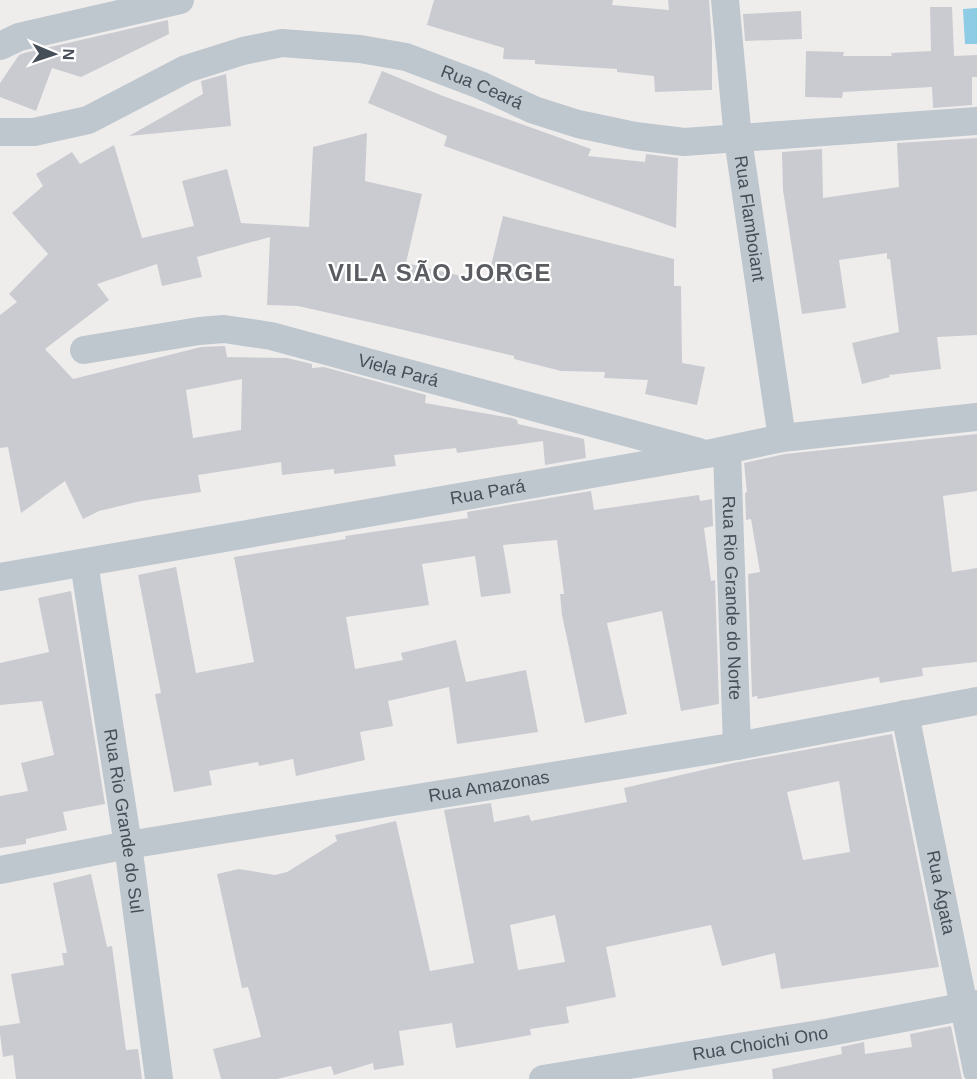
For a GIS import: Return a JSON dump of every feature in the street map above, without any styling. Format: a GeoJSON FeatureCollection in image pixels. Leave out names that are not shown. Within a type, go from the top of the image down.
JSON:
{"type":"FeatureCollection","features":[{"type":"Feature","properties":{"kind":"street"},"geometry":{"type":"LineString","coordinates":[[0,46],[19,37],[180,0]]}},
{"type":"Feature","properties":{"kind":"street","name":"Rua Flamboiant"},"geometry":{"type":"LineString","coordinates":[[725,0],[738,139],[782,438]]}},
{"type":"Feature","properties":{"kind":"street","name":"Rua Ceará"},"geometry":{"type":"LineString","coordinates":[[0,132],[34,132],[88,120],[186,69],[243,51],[282,43],[360,49],[406,57],[480,85],[534,110],[578,124],[635,136],[684,142],[977,121]]}},
{"type":"Feature","properties":{"kind":"street","name":"Viela Pará"},"geometry":{"type":"LineString","coordinates":[[84,350],[224,329],[271,336],[717,453]]}},
{"type":"Feature","properties":{"kind":"street","name":"Rua Pará"},"geometry":{"type":"LineString","coordinates":[[0,577],[717,453],[782,438],[977,417]]}},
{"type":"Feature","properties":{"kind":"street","name":"Rua Rio Grande do Norte"},"geometry":{"type":"LineString","coordinates":[[717,453],[737,746]]}},
{"type":"Feature","properties":{"kind":"street","name":"Rua Rio Grande do Sul"},"geometry":{"type":"LineString","coordinates":[[84,563],[128,845],[159,1079]]}},
{"type":"Feature","properties":{"kind":"street","name":"Rua Amazonas"},"geometry":{"type":"LineString","coordinates":[[0,870],[128,845],[737,746],[977,701]]}},
{"type":"Feature","properties":{"kind":"street","name":"Rua Ágata"},"geometry":{"type":"LineString","coordinates":[[905,714],[970,1005],[977,1071]]}},
{"type":"Feature","properties":{"kind":"street","name":"Rua Choichi Ono"},"geometry":{"type":"LineString","coordinates":[[543,1079],[825,1033],[970,1005]]}},
{"type":"Feature","properties":{"kind":"water"},"geometry":{"type":"Polygon","coordinates":[[[977,8],[977,44],[965,44],[963,9],[977,8]]]}},
{"type":"Feature","properties":{"kind":"building"},"geometry":{"type":"Polygon","coordinates":[[[434,0],[613,0],[612,5],[669,10],[668,0],[709,0],[712,90],[655,92],[654,76],[617,72],[617,69],[535,64],[535,60],[503,59],[504,48],[427,25],[434,0]]]}},
{"type":"Feature","properties":{"kind":"building"},"geometry":{"type":"Polygon","coordinates":[[[930,7],[952,7],[954,56],[977,55],[977,77],[972,77],[972,105],[933,108],[932,87],[843,92],[842,98],[805,97],[806,51],[844,52],[843,56],[892,56],[891,53],[931,51],[930,7]]]}},
{"type":"Feature","properties":{"kind":"building"},"geometry":{"type":"Polygon","coordinates":[[[801,11],[802,39],[745,41],[743,14],[801,11]]]}},
{"type":"Feature","properties":{"kind":"building"},"geometry":{"type":"Polygon","coordinates":[[[168,20],[169,34],[81,77],[52,68],[36,111],[0,97],[0,83],[19,55],[168,20]]]}},
{"type":"Feature","properties":{"kind":"building"},"geometry":{"type":"Polygon","coordinates":[[[382,71],[443,96],[591,149],[588,156],[645,162],[646,154],[678,158],[676,228],[444,146],[447,136],[368,103],[382,71]]]}},
{"type":"Feature","properties":{"kind":"building"},"geometry":{"type":"Polygon","coordinates":[[[226,74],[231,126],[129,136],[203,94],[201,81],[226,74]]]}},
{"type":"Feature","properties":{"kind":"building"},"geometry":{"type":"Polygon","coordinates":[[[367,133],[365,181],[422,194],[406,263],[487,282],[503,216],[674,259],[674,286],[681,286],[682,363],[705,367],[697,405],[645,394],[648,380],[604,378],[605,372],[561,371],[514,359],[514,356],[298,306],[267,305],[270,237],[197,257],[202,277],[162,286],[157,264],[97,284],[109,300],[45,349],[73,379],[201,347],[225,346],[227,357],[287,358],[312,364],[312,368],[324,367],[426,395],[425,403],[512,418],[517,420],[518,424],[584,439],[586,458],[545,465],[543,441],[457,453],[456,448],[394,455],[396,466],[334,474],[334,469],[282,475],[281,462],[198,475],[201,492],[141,501],[99,511],[83,519],[65,481],[21,513],[8,447],[0,448],[0,315],[17,302],[9,294],[48,254],[12,213],[43,186],[36,174],[72,152],[80,164],[114,145],[142,238],[194,226],[182,181],[227,169],[241,223],[309,227],[313,147],[367,133]],[[242,379],[186,390],[193,438],[241,430],[242,379]]]}},
{"type":"Feature","properties":{"kind":"building"},"geometry":{"type":"Polygon","coordinates":[[[977,138],[977,335],[937,337],[941,369],[889,375],[890,377],[862,384],[852,343],[899,332],[890,259],[887,259],[887,253],[839,260],[846,308],[802,314],[783,190],[782,152],[822,149],[823,198],[899,187],[897,143],[977,138]]]}},
{"type":"Feature","properties":{"kind":"building"},"geometry":{"type":"Polygon","coordinates":[[[977,434],[977,491],[943,496],[952,572],[977,568],[977,662],[922,668],[923,676],[880,683],[879,677],[758,699],[757,696],[752,697],[748,574],[760,572],[751,519],[746,520],[745,493],[747,492],[744,463],[785,454],[977,434]]]}},
{"type":"Feature","properties":{"kind":"building"},"geometry":{"type":"Polygon","coordinates":[[[591,491],[594,510],[699,495],[700,501],[712,499],[713,526],[704,528],[711,581],[715,580],[719,704],[681,711],[662,611],[607,623],[627,714],[585,723],[562,615],[560,594],[564,594],[557,540],[503,545],[511,593],[481,597],[475,556],[422,564],[429,605],[346,617],[355,669],[403,660],[401,653],[456,640],[466,682],[526,670],[538,732],[457,744],[449,687],[388,701],[393,726],[360,732],[365,760],[296,776],[293,759],[259,766],[258,762],[209,771],[212,785],[174,792],[155,694],[161,693],[138,575],[176,567],[196,673],[254,662],[234,557],[346,539],[345,536],[468,518],[467,512],[591,491]]]}},
{"type":"Feature","properties":{"kind":"building"},"geometry":{"type":"Polygon","coordinates":[[[71,591],[105,804],[63,812],[67,830],[26,839],[26,844],[0,848],[0,796],[28,791],[21,763],[54,755],[42,701],[0,705],[0,663],[49,652],[38,598],[71,591]]]}},
{"type":"Feature","properties":{"kind":"building"},"geometry":{"type":"Polygon","coordinates":[[[892,734],[939,967],[781,989],[775,953],[722,966],[711,925],[606,947],[616,997],[566,1007],[569,1023],[530,1029],[531,1035],[456,1048],[452,1023],[399,1031],[404,1065],[374,1070],[373,1063],[334,1075],[331,1066],[277,1079],[221,1079],[213,1049],[261,1037],[248,987],[242,988],[217,874],[239,869],[275,875],[287,872],[337,841],[335,835],[396,821],[430,971],[474,963],[444,810],[491,803],[494,822],[529,815],[531,821],[627,802],[624,788],[733,763],[892,734]],[[839,781],[787,792],[803,860],[850,852],[839,781]],[[555,915],[510,925],[518,970],[565,962],[555,915]]]}},
{"type":"Feature","properties":{"kind":"building"},"geometry":{"type":"Polygon","coordinates":[[[91,874],[107,947],[112,946],[126,1050],[138,1049],[142,1079],[16,1079],[13,1055],[3,1057],[0,1034],[0,1026],[20,1023],[11,974],[64,965],[62,953],[67,953],[53,883],[91,874]]]}},
{"type":"Feature","properties":{"kind":"building"},"geometry":{"type":"Polygon","coordinates":[[[951,1026],[962,1079],[773,1079],[772,1069],[842,1054],[841,1047],[864,1042],[865,1054],[912,1047],[910,1034],[951,1026]]]}},
{"type":"Feature","properties":{"kind":"district","name":"VILA SÃO JORGE"},"geometry":{"type":"Point","coordinates":[440,273]}}]}
